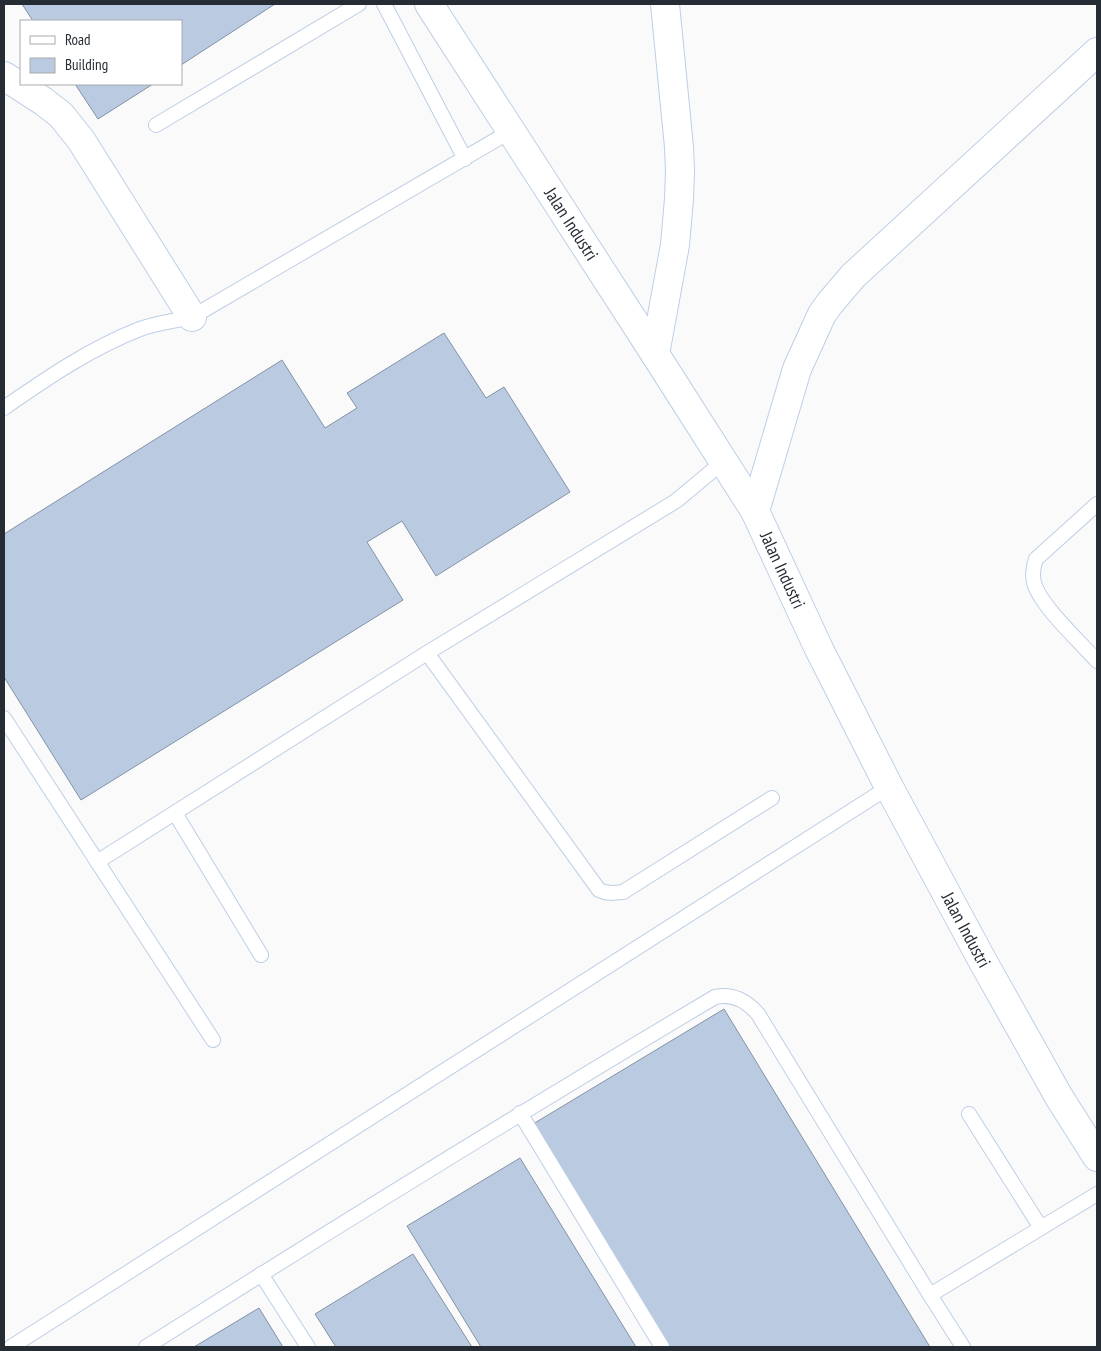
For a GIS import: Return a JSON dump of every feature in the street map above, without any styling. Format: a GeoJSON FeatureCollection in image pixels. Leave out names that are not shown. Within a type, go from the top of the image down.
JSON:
{"type":"FeatureCollection","features":[{"type":"Feature","properties":{"kind":"street","name":"Jalan Industri"},"geometry":{"type":"LineString","coordinates":[[429,4],[755,512],[818,647],[889,787],[981,958],[1059,1097],[1097,1157]]}},
{"type":"Feature","properties":{"kind":"street"},"geometry":{"type":"LineString","coordinates":[[655,354],[675,245],[680,171],[665,4]]}},
{"type":"Feature","properties":{"kind":"street"},"geometry":{"type":"LineString","coordinates":[[755,512],[797,368],[818,322],[830,303],[859,270],[1097,52]]}},
{"type":"Feature","properties":{"kind":"street"},"geometry":{"type":"LineString","coordinates":[[4,76],[43,100],[61,115],[81,140],[192,317]]}},
{"type":"Feature","properties":{"kind":"lane"},"geometry":{"type":"LineString","coordinates":[[156,125],[359,4]]}},
{"type":"Feature","properties":{"kind":"lane"},"geometry":{"type":"LineString","coordinates":[[384,4],[465,159]]}},
{"type":"Feature","properties":{"kind":"lane"},"geometry":{"type":"LineString","coordinates":[[4,408],[38,384],[114,340],[142,328],[192,317],[511,132]]}},
{"type":"Feature","properties":{"kind":"lane"},"geometry":{"type":"LineString","coordinates":[[97,862],[427,653],[676,501],[724,461]]}},
{"type":"Feature","properties":{"kind":"lane"},"geometry":{"type":"LineString","coordinates":[[1097,504],[1036,559],[1034,570],[1034,583],[1039,595],[1051,611],[1097,661]]}},
{"type":"Feature","properties":{"kind":"lane"},"geometry":{"type":"LineString","coordinates":[[427,653],[599,890],[603,892],[622,892],[772,798]]}},
{"type":"Feature","properties":{"kind":"lane"},"geometry":{"type":"LineString","coordinates":[[4,718],[214,1040]]}},
{"type":"Feature","properties":{"kind":"lane"},"geometry":{"type":"LineString","coordinates":[[11,1347],[889,787]]}},
{"type":"Feature","properties":{"kind":"lane"},"geometry":{"type":"LineString","coordinates":[[175,813],[261,955]]}},
{"type":"Feature","properties":{"kind":"lane"},"geometry":{"type":"LineString","coordinates":[[146,1347],[520,1113],[714,997],[720,996],[730,996],[739,999],[753,1008],[758,1014],[963,1347]]}},
{"type":"Feature","properties":{"kind":"lane"},"geometry":{"type":"LineString","coordinates":[[520,1113],[662,1347]]}},
{"type":"Feature","properties":{"kind":"lane"},"geometry":{"type":"LineString","coordinates":[[969,1114],[1041,1228]]}},
{"type":"Feature","properties":{"kind":"lane"},"geometry":{"type":"LineString","coordinates":[[930,1295],[1097,1194]]}},
{"type":"Feature","properties":{"kind":"lane"},"geometry":{"type":"LineString","coordinates":[[261,1274],[308,1347]]}},
{"type":"Feature","properties":{"kind":"building"},"geometry":{"type":"Polygon","coordinates":[[[22,4],[275,4],[182,64],[182,20],[32,20],[22,4]]]}},
{"type":"Feature","properties":{"kind":"building"},"geometry":{"type":"Polygon","coordinates":[[[76,85],[151,85],[98,119],[76,85]]]}},
{"type":"Feature","properties":{"kind":"building"},"geometry":{"type":"Polygon","coordinates":[[[444,333],[486,398],[504,387],[570,492],[436,576],[402,521],[367,542],[403,600],[81,800],[4,677],[4,534],[282,360],[325,428],[357,408],[347,393],[444,333]]]}},
{"type":"Feature","properties":{"kind":"building"},"geometry":{"type":"Polygon","coordinates":[[[724,1009],[930,1347],[669,1347],[533,1124],[724,1009]]]}},
{"type":"Feature","properties":{"kind":"building"},"geometry":{"type":"Polygon","coordinates":[[[520,1158],[636,1347],[481,1347],[407,1226],[520,1158]]]}},
{"type":"Feature","properties":{"kind":"building"},"geometry":{"type":"Polygon","coordinates":[[[413,1254],[472,1347],[336,1347],[315,1314],[413,1254]]]}},
{"type":"Feature","properties":{"kind":"building"},"geometry":{"type":"Polygon","coordinates":[[[259,1308],[283,1347],[194,1347],[259,1308]]]}}]}
